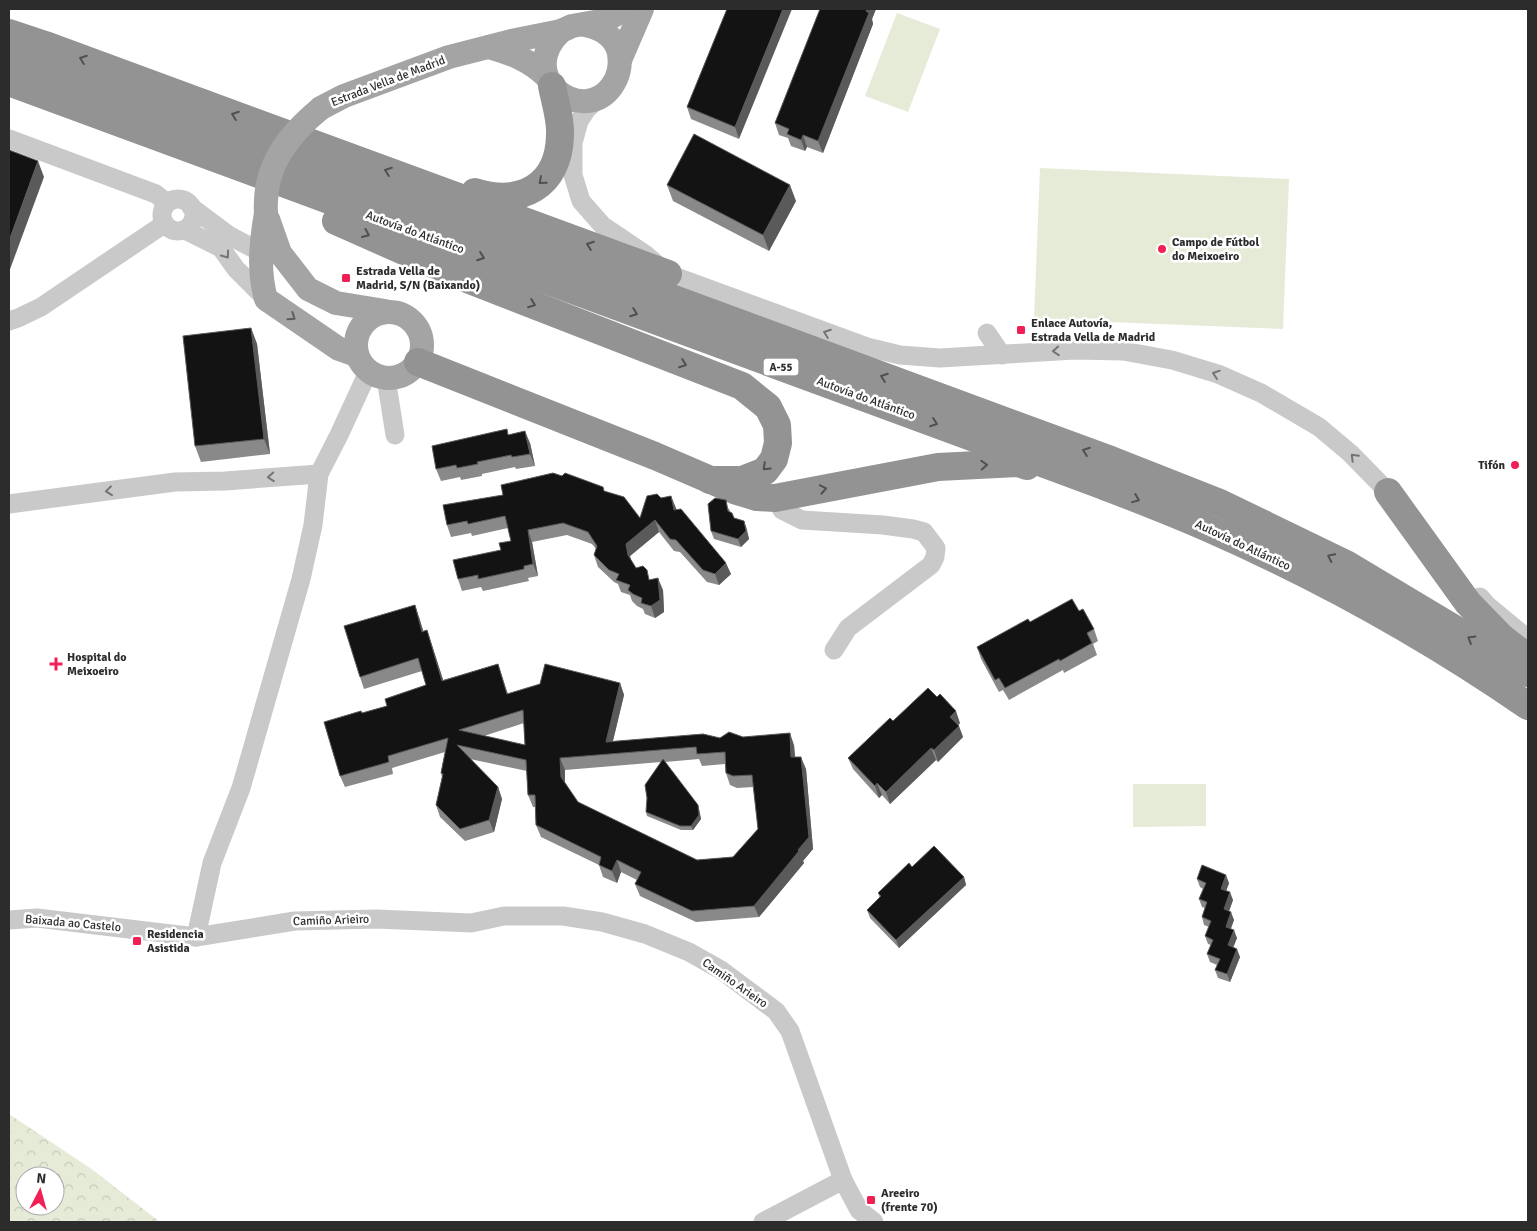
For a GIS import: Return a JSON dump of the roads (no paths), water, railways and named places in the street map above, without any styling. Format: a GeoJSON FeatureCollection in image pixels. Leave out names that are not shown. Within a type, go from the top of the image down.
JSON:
{"type":"FeatureCollection","features":[{"type":"Feature","properties":{"kind":"highway"},"geometry":{"type":"LineString","coordinates":[[9,33],[668,274]]}},
{"type":"Feature","properties":{"kind":"highway","name":"Autovía do Atlántico"},"geometry":{"type":"LineString","coordinates":[[9,59],[310,166],[1108,459],[1211,499],[1346,564],[1528,673]]}},
{"type":"Feature","properties":{"kind":"highway"},"geometry":{"type":"LineString","coordinates":[[413,180],[447,183],[490,196],[507,196],[524,192],[547,179],[559,151],[560,134],[549,81]]}},
{"type":"Feature","properties":{"kind":"highway","name":"Autovía do Atlántico"},"geometry":{"type":"LineString","coordinates":[[9,82],[1099,484],[1208,528],[1336,588],[1477,671],[1528,706]]}},
{"type":"Feature","properties":{"kind":"highway"},"geometry":{"type":"LineString","coordinates":[[9,101],[332,219],[467,279],[742,386],[768,407],[777,425],[778,443],[774,459],[765,471],[742,480],[710,480]]}},
{"type":"Feature","properties":{"kind":"highway"},"geometry":{"type":"LineString","coordinates":[[418,362],[734,490],[757,497],[775,498],[938,467],[1018,463],[1099,484]]}},
{"type":"Feature","properties":{"kind":"highway"},"geometry":{"type":"LineString","coordinates":[[1388,492],[1468,603],[1502,637],[1528,658]]}},
{"type":"Feature","properties":{"kind":"main road","name":"Estrada Vella de Madrid"},"geometry":{"type":"LineString","coordinates":[[336,304],[308,289],[280,253],[266,213],[264,197],[271,168],[286,142],[302,124],[321,108],[344,96],[449,57],[560,31],[572,26],[606,20],[626,9]]}},
{"type":"Feature","properties":{"kind":"main road"},"geometry":{"type":"LineString","coordinates":[[620,60],[642,9]]}},
{"type":"Feature","properties":{"kind":"main road"},"geometry":{"type":"LineString","coordinates":[[489,47],[513,54],[533,64],[560,94],[580,101],[592,100],[610,89],[620,70],[620,60],[618,49],[609,36],[596,27],[585,25]]}},
{"type":"Feature","properties":{"kind":"main road"},"geometry":{"type":"LineString","coordinates":[[549,81],[544,64],[546,51],[551,40],[560,31]]}},
{"type":"Feature","properties":{"kind":"main road","name":"Estrada Vella de Madrid"},"geometry":{"type":"LineString","coordinates":[[266,213],[262,239],[261,282],[266,299]]}},
{"type":"Feature","properties":{"kind":"main road","name":"Estrada Vella de Madrid"},"geometry":{"type":"LineString","coordinates":[[262,253],[295,295],[316,305],[336,304],[385,311]]}},
{"type":"Feature","properties":{"kind":"main road"},"geometry":{"type":"LineString","coordinates":[[266,299],[370,368],[395,378],[404,375],[412,369],[418,362],[422,352],[420,331],[414,322],[396,312],[385,311],[367,319],[360,326],[355,345],[370,368]]}},
{"type":"Feature","properties":{"kind":"street"},"geometry":{"type":"LineString","coordinates":[[602,95],[587,109],[579,121],[572,143],[573,175],[581,201],[603,226],[646,255],[668,274],[867,347],[900,355],[940,358],[1075,350],[1123,351],[1172,360],[1218,374],[1261,393],[1319,427],[1350,454],[1417,521],[1487,605],[1528,639]]}},
{"type":"Feature","properties":{"kind":"street"},"geometry":{"type":"LineString","coordinates":[[9,138],[156,194],[167,203]]}},
{"type":"Feature","properties":{"kind":"street"},"geometry":{"type":"LineString","coordinates":[[262,253],[230,236],[186,202],[178,199],[167,203],[162,213],[164,224],[170,230],[185,230],[220,248],[236,269],[266,299]]}},
{"type":"Feature","properties":{"kind":"street"},"geometry":{"type":"LineString","coordinates":[[185,230],[193,220],[194,214],[191,207]]}},
{"type":"Feature","properties":{"kind":"street"},"geometry":{"type":"LineString","coordinates":[[9,321],[41,307],[164,224]]}},
{"type":"Feature","properties":{"kind":"street"},"geometry":{"type":"LineString","coordinates":[[987,333],[1002,355]]}},
{"type":"Feature","properties":{"kind":"street"},"geometry":{"type":"LineString","coordinates":[[370,368],[395,435]]}},
{"type":"Feature","properties":{"kind":"street"},"geometry":{"type":"LineString","coordinates":[[196,937],[212,863],[241,788],[301,579],[313,525],[319,474],[340,435],[370,368]]}},
{"type":"Feature","properties":{"kind":"street"},"geometry":{"type":"LineString","coordinates":[[9,504],[175,482],[225,481],[319,474]]}},
{"type":"Feature","properties":{"kind":"street"},"geometry":{"type":"LineString","coordinates":[[775,498],[782,510],[802,520],[883,525],[913,529],[924,532],[936,548],[935,557],[931,565],[848,628],[834,650]]}},
{"type":"Feature","properties":{"kind":"street"},"geometry":{"type":"LineString","coordinates":[[1477,671],[1528,720]]}},
{"type":"Feature","properties":{"kind":"street","name":"Camiño Arieiro"},"geometry":{"type":"LineString","coordinates":[[196,937],[295,921],[377,919],[471,923],[504,916],[564,916],[602,922],[645,934],[689,952],[721,970],[776,1011],[790,1030],[843,1180],[859,1210],[874,1222]]}},
{"type":"Feature","properties":{"kind":"street","name":"Baixada ao Castelo"},"geometry":{"type":"LineString","coordinates":[[9,920],[36,918],[196,937]]}},
{"type":"Feature","properties":{"kind":"street"},"geometry":{"type":"LineString","coordinates":[[763,1222],[843,1180]]}},
{"type":"Feature","properties":{"kind":"place","name":"Campo de Fútbol do Meixoeiro"},"geometry":{"type":"Point","coordinates":[1162,249]}},
{"type":"Feature","properties":{"kind":"place","name":"Estrada Vella de Madrid, S/N (Baixando)"},"geometry":{"type":"Point","coordinates":[346,278]}},
{"type":"Feature","properties":{"kind":"place","name":"Enlace Autovía, Estrada Vella de Madrid"},"geometry":{"type":"Point","coordinates":[1021,330]}},
{"type":"Feature","properties":{"kind":"place","name":"Tifón"},"geometry":{"type":"Point","coordinates":[1515,465]}},
{"type":"Feature","properties":{"kind":"place","name":"Hospital do Meixoeiro"},"geometry":{"type":"Point","coordinates":[56,664]}},
{"type":"Feature","properties":{"kind":"place","name":"Residencia Asistida"},"geometry":{"type":"Point","coordinates":[137,941]}},
{"type":"Feature","properties":{"kind":"place","name":"Areeiro (frente 70)"},"geometry":{"type":"Point","coordinates":[871,1200]}}]}
